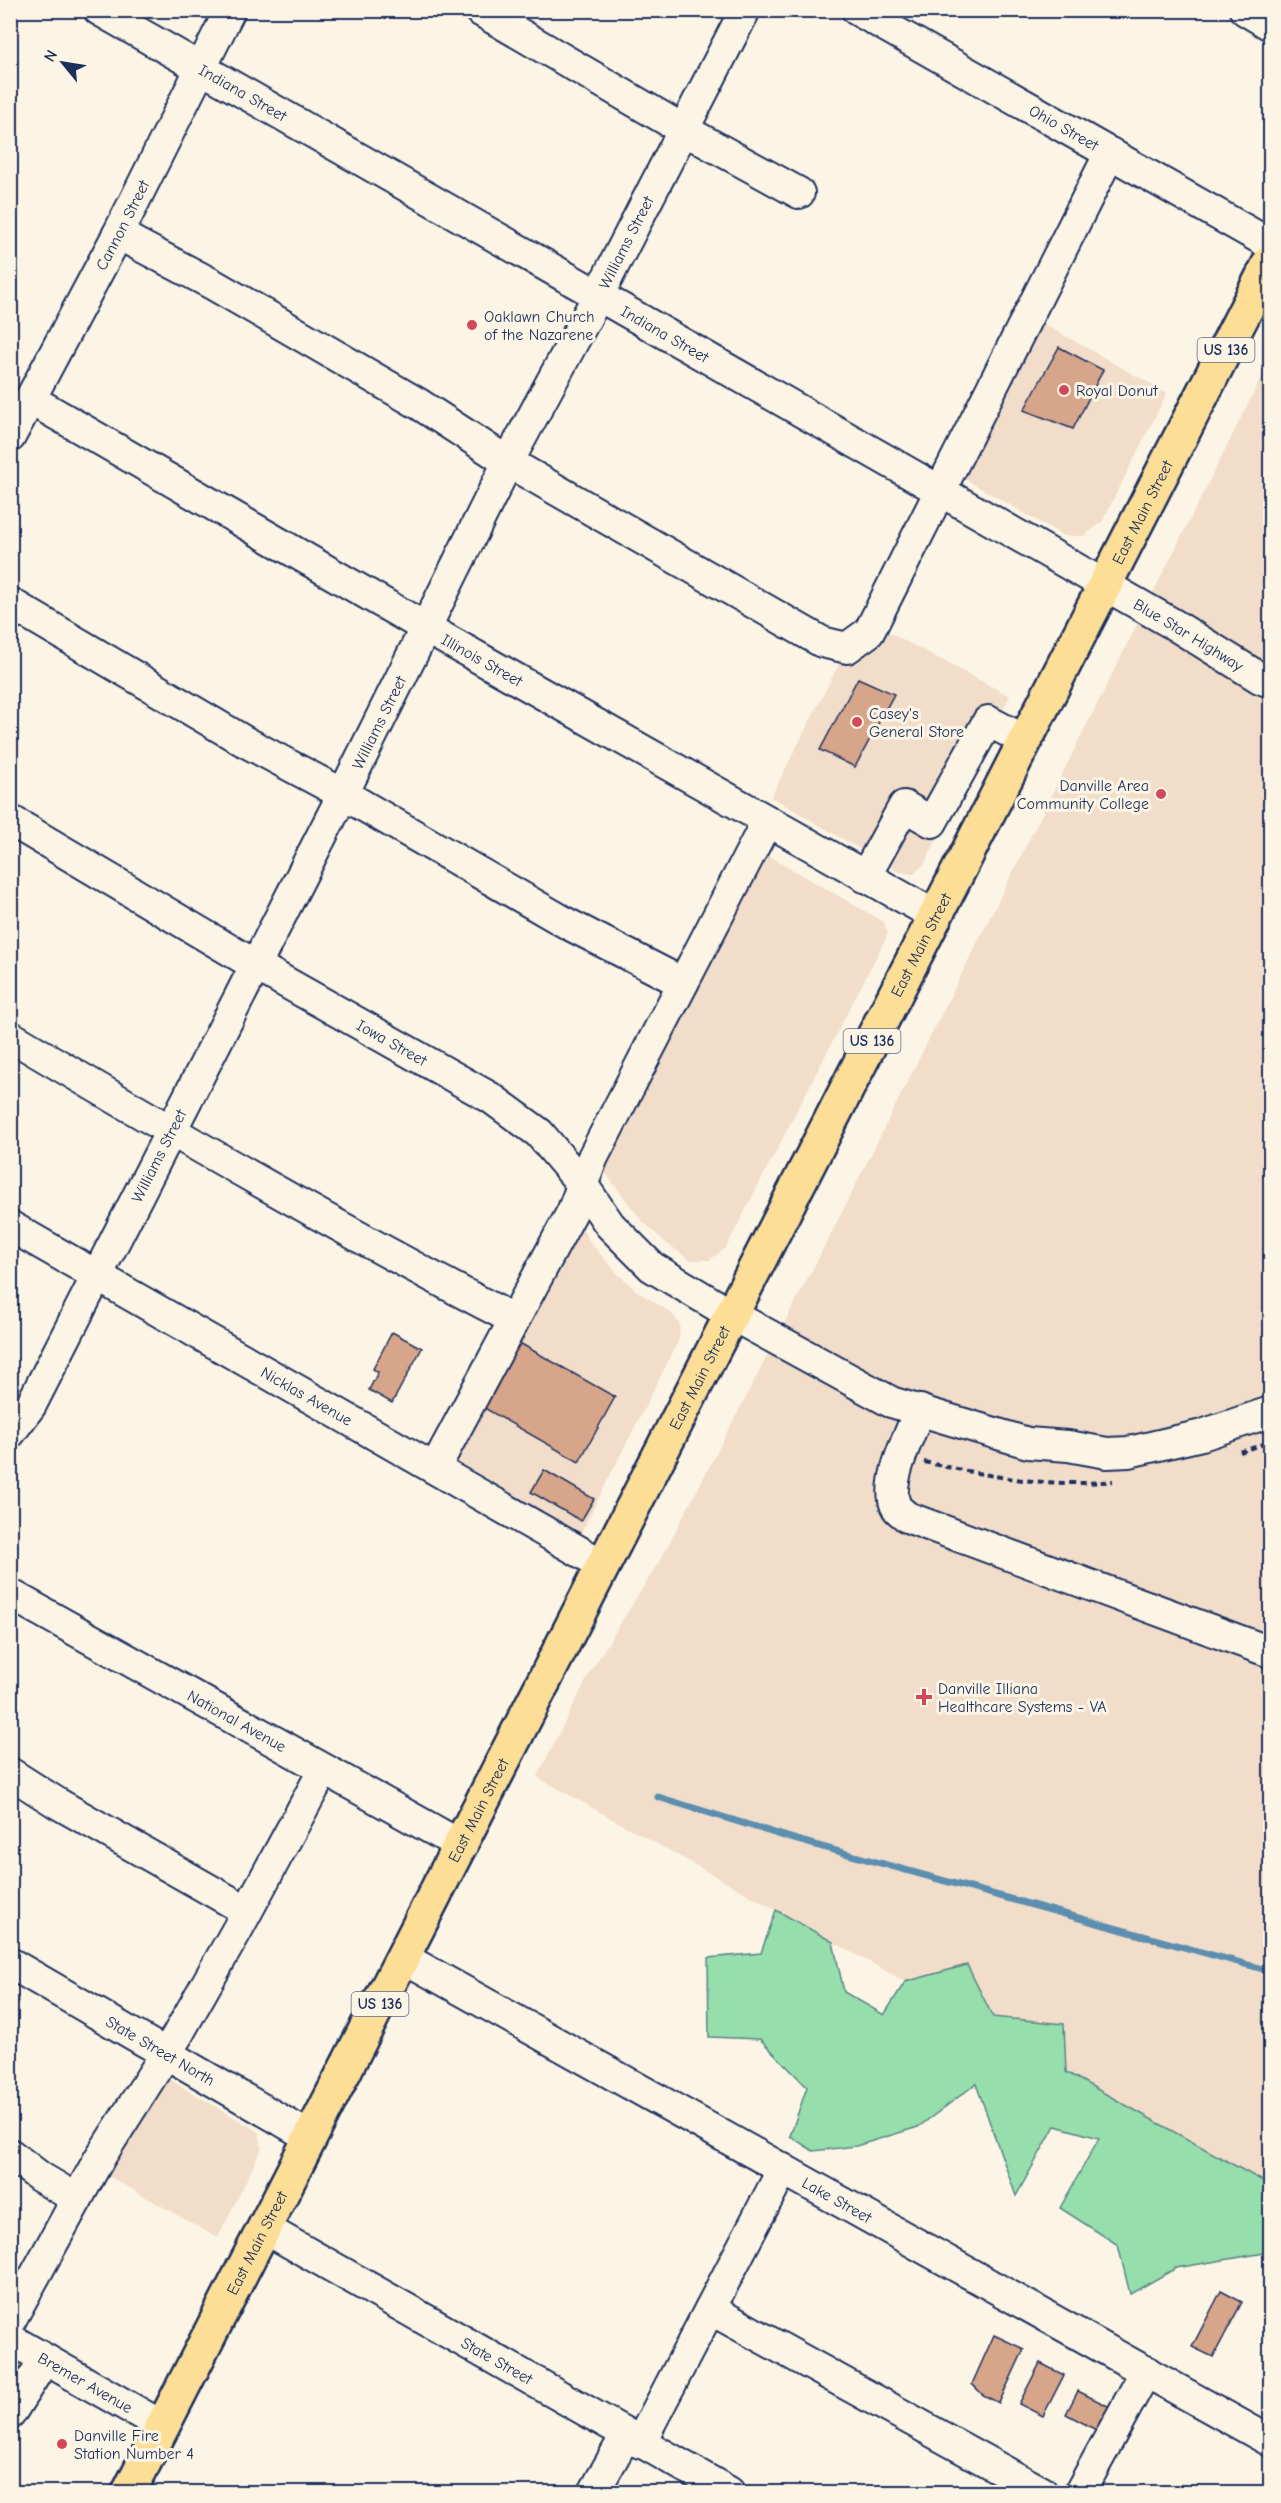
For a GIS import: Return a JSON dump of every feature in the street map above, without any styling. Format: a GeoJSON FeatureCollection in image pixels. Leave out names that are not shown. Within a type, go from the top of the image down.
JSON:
{"type":"FeatureCollection","features":[{"type":"Feature","properties":{"kind":"main road","name":"East Main Street"},"geometry":{"type":"LineString","coordinates":[[129,2493],[310,2137],[462,1846],[603,1565],[1270,262]]}},
{"type":"Feature","properties":{"kind":"street","name":"Indiana Street"},"geometry":{"type":"LineString","coordinates":[[99,10],[1106,585]]}},
{"type":"Feature","properties":{"kind":"street","name":"Cannon Street"},"geometry":{"type":"LineString","coordinates":[[10,437],[118,234],[230,10]]}},
{"type":"Feature","properties":{"kind":"street"},"geometry":{"type":"LineString","coordinates":[[479,10],[684,130],[799,193]]}},
{"type":"Feature","properties":{"kind":"street","name":"Williams Street"},"geometry":{"type":"LineString","coordinates":[[10,1433],[31,1405],[343,794],[508,462],[599,294],[745,10]]}},
{"type":"Feature","properties":{"kind":"street","name":"Ohio Street"},"geometry":{"type":"LineString","coordinates":[[857,10],[1270,244]]}},
{"type":"Feature","properties":{"kind":"street"},"geometry":{"type":"LineString","coordinates":[[1245,10],[1270,25]]}},
{"type":"Feature","properties":{"kind":"street"},"geometry":{"type":"LineString","coordinates":[[118,234],[214,285],[419,404],[508,462],[822,642],[847,648],[869,632],[1110,153]]}},
{"type":"Feature","properties":{"kind":"street","name":"Illinois Street"},"geometry":{"type":"LineString","coordinates":[[30,399],[426,628],[936,916]]}},
{"type":"Feature","properties":{"kind":"street","name":"Blue Star Highway"},"geometry":{"type":"LineString","coordinates":[[1106,585],[1270,682]]}},
{"type":"Feature","properties":{"kind":"street"},"geometry":{"type":"LineString","coordinates":[[10,603],[242,740],[343,794],[567,924],[683,983]]}},
{"type":"Feature","properties":{"kind":"street"},"geometry":{"type":"LineString","coordinates":[[865,877],[904,806],[932,822],[988,721],[1026,741]]}},
{"type":"Feature","properties":{"kind":"street","name":"Iowa Street"},"geometry":{"type":"LineString","coordinates":[[10,820],[255,965],[491,1098],[539,1133],[582,1184],[610,1225],[651,1267],[732,1315],[891,1402],[958,1424],[1028,1443],[1068,1446],[1107,1453],[1129,1452],[1202,1435],[1270,1412]]}},
{"type":"Feature","properties":{"kind":"street"},"geometry":{"type":"LineString","coordinates":[[435,1468],[572,1212],[593,1157],[767,821]]}},
{"type":"Feature","properties":{"kind":"street"},"geometry":{"type":"LineString","coordinates":[[10,1036],[170,1131],[400,1261],[513,1319]]}},
{"type":"Feature","properties":{"kind":"street","name":"Nicklas Avenue"},"geometry":{"type":"LineString","coordinates":[[10,1226],[603,1565]]}},
{"type":"Feature","properties":{"kind":"street"},"geometry":{"type":"LineString","coordinates":[[920,1410],[902,1451],[893,1490],[896,1507],[907,1517],[1270,1652]]}},
{"type":"Feature","properties":{"kind":"street","name":"National Avenue"},"geometry":{"type":"LineString","coordinates":[[10,1594],[323,1771],[462,1846]]}},
{"type":"Feature","properties":{"kind":"street"},"geometry":{"type":"LineString","coordinates":[[10,2321],[99,2159],[165,2054],[247,1911],[323,1771]]}},
{"type":"Feature","properties":{"kind":"street"},"geometry":{"type":"LineString","coordinates":[[10,1773],[57,1803],[247,1911]]}},
{"type":"Feature","properties":{"kind":"street","name":"Lake Street"},"geometry":{"type":"LineString","coordinates":[[404,1958],[1270,2441]]}},
{"type":"Feature","properties":{"kind":"street","name":"State Street North"},"geometry":{"type":"LineString","coordinates":[[10,1963],[310,2137]]}},
{"type":"Feature","properties":{"kind":"street"},"geometry":{"type":"LineString","coordinates":[[10,2154],[77,2199]]}},
{"type":"Feature","properties":{"kind":"street"},"geometry":{"type":"LineString","coordinates":[[594,2493],[633,2439],[710,2308],[783,2169]]}},
{"type":"Feature","properties":{"kind":"street","name":"State Street"},"geometry":{"type":"LineString","coordinates":[[264,2228],[729,2493]]}},
{"type":"Feature","properties":{"kind":"street"},"geometry":{"type":"LineString","coordinates":[[710,2308],[1042,2493]]}},
{"type":"Feature","properties":{"kind":"street","name":"Bremer Avenue"},"geometry":{"type":"LineString","coordinates":[[10,2339],[162,2426]]}},
{"type":"Feature","properties":{"kind":"street"},"geometry":{"type":"LineString","coordinates":[[10,2414],[45,2359]]}},
{"type":"Feature","properties":{"kind":"street"},"geometry":{"type":"LineString","coordinates":[[1080,2493],[1146,2371]]}},
{"type":"Feature","properties":{"kind":"shaded area"},"geometry":{"type":"Polygon","coordinates":[[[1028,315],[1167,393],[1102,522],[1084,536],[1064,536],[949,470],[1028,315]]]}},
{"type":"Feature","properties":{"kind":"shaded area","name":"Danville Illiana Healthcare Systems - VA"},"geometry":{"type":"Polygon","coordinates":[[[1270,360],[1270,2185],[537,1777],[592,1669],[663,1555],[834,1228],[1270,360]]]}},
{"type":"Feature","properties":{"kind":"shaded area"},"geometry":{"type":"Polygon","coordinates":[[[873,624],[1010,696],[925,863],[914,874],[899,872],[771,797],[847,648],[873,624]]]}},
{"type":"Feature","properties":{"kind":"shaded area"},"geometry":{"type":"Polygon","coordinates":[[[753,847],[884,922],[888,934],[726,1248],[709,1260],[690,1260],[666,1243],[642,1221],[593,1157],[753,847]]]}},
{"type":"Feature","properties":{"kind":"shaded area"},"geometry":{"type":"Polygon","coordinates":[[[577,1222],[594,1247],[618,1274],[637,1291],[671,1313],[680,1324],[679,1340],[581,1533],[443,1453],[577,1222]]]}},
{"type":"Feature","properties":{"kind":"shaded area"},"geometry":{"type":"Polygon","coordinates":[[[155,2071],[259,2132],[262,2148],[218,2238],[94,2168],[155,2071]]]}},
{"type":"Feature","properties":{"kind":"green space"},"geometry":{"type":"Polygon","coordinates":[[[776,1910],[833,1942],[844,1992],[884,2015],[905,1982],[967,1965],[993,2017],[1064,2024],[1066,2072],[1270,2185],[1270,2252],[1176,2268],[1130,2294],[1118,2245],[1060,2208],[1099,2138],[1055,2126],[1016,2196],[976,2084],[918,2127],[856,2146],[813,2151],[790,2136],[807,2087],[760,2039],[709,2037],[708,1958],[761,1953],[776,1910]]]}},
{"type":"Feature","properties":{"kind":"building","name":"Royal Donut"},"geometry":{"type":"Polygon","coordinates":[[[1059,347],[1103,370],[1073,429],[1024,410],[1059,347]]]}},
{"type":"Feature","properties":{"kind":"building","name":"Casey's General Store"},"geometry":{"type":"Polygon","coordinates":[[[858,678],[894,694],[855,767],[820,750],[858,678]]]}},
{"type":"Feature","properties":{"kind":"building"},"geometry":{"type":"Polygon","coordinates":[[[392,1332],[422,1348],[392,1403],[369,1390],[378,1372],[373,1369],[392,1332]]]}},
{"type":"Feature","properties":{"kind":"building"},"geometry":{"type":"Polygon","coordinates":[[[516,1341],[615,1397],[579,1462],[479,1405],[516,1341]]]}},
{"type":"Feature","properties":{"kind":"building"},"geometry":{"type":"Polygon","coordinates":[[[544,1470],[594,1499],[581,1521],[531,1492],[544,1470]]]}},
{"type":"Feature","properties":{"kind":"building"},"geometry":{"type":"Polygon","coordinates":[[[1221,2291],[1242,2302],[1213,2357],[1192,2347],[1221,2291]]]}},
{"type":"Feature","properties":{"kind":"building"},"geometry":{"type":"Polygon","coordinates":[[[994,2335],[1024,2349],[999,2403],[983,2395],[972,2384],[994,2335]]]}},
{"type":"Feature","properties":{"kind":"building"},"geometry":{"type":"Polygon","coordinates":[[[1040,2363],[1064,2375],[1043,2416],[1019,2404],[1040,2363]]]}},
{"type":"Feature","properties":{"kind":"building"},"geometry":{"type":"Polygon","coordinates":[[[1078,2391],[1110,2407],[1098,2431],[1066,2414],[1078,2391]]]}},
{"type":"Feature","properties":{"kind":"waterway"},"geometry":{"type":"LineString","coordinates":[[658,1797],[797,1840],[1270,1971]]}},
{"type":"Feature","properties":{"kind":"place","name":"Oaklawn Church of the Nazarene"},"geometry":{"type":"Point","coordinates":[472,325]}},
{"type":"Feature","properties":{"kind":"place","name":"Royal Donut"},"geometry":{"type":"Point","coordinates":[1064,390]}},
{"type":"Feature","properties":{"kind":"place","name":"Casey's General Store"},"geometry":{"type":"Point","coordinates":[857,722]}},
{"type":"Feature","properties":{"kind":"place","name":"Danville Area Community College"},"geometry":{"type":"Point","coordinates":[1161,794]}},
{"type":"Feature","properties":{"kind":"place","name":"Danville Illiana Healthcare Systems - VA"},"geometry":{"type":"Point","coordinates":[924,1697]}},
{"type":"Feature","properties":{"kind":"place","name":"Danville Fire Station Number 4"},"geometry":{"type":"Point","coordinates":[62,2444]}}]}
